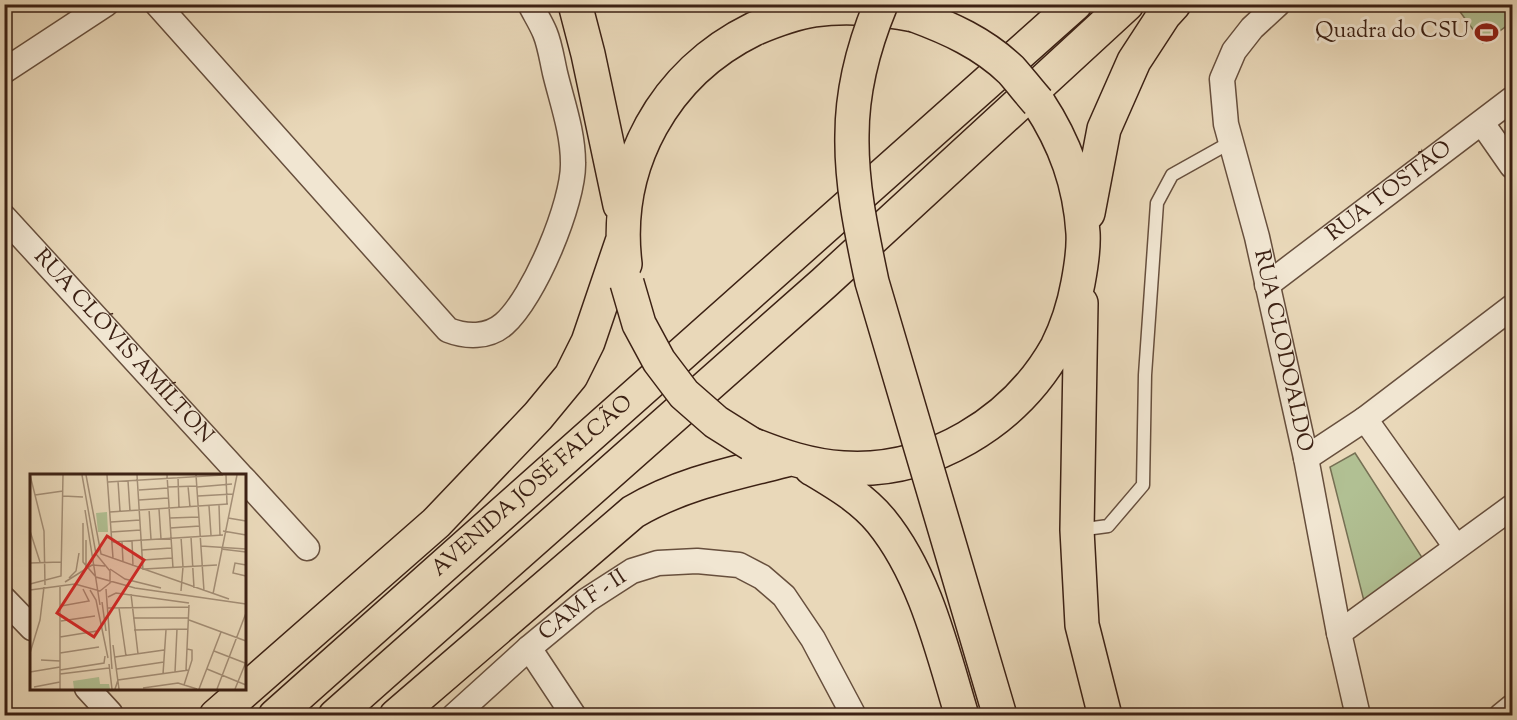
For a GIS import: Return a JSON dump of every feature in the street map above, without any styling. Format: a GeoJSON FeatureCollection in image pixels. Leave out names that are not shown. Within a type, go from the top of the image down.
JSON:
{"type":"FeatureCollection","features":[{"type":"Feature","properties":{"kind":"main road"},"geometry":{"type":"LineString","coordinates":[[575,4],[588,54],[623,230],[627,284],[639,324],[659,361],[678,386],[716,422],[751,444],[796,461],[849,491],[880,520],[905,556],[931,616],[962,716]]}},
{"type":"Feature","properties":{"kind":"main road","name":"AVENIDA JOSÉ FALCÃO"},"geometry":{"type":"LineString","coordinates":[[275,716],[1075,4]]}},
{"type":"Feature","properties":{"kind":"main road","name":"AVENIDA JOSÉ FALCÃO"},"geometry":{"type":"LineString","coordinates":[[335,716],[824,283],[1127,4]]}},
{"type":"Feature","properties":{"kind":"main road"},"geometry":{"type":"LineString","coordinates":[[396,716],[633,512],[657,498],[688,485],[796,461],[844,468],[887,466],[919,459],[968,438],[1003,414],[1027,388],[1057,347],[1073,307],[1104,129],[1134,60],[1174,4]]}},
{"type":"Feature","properties":{"kind":"main road"},"geometry":{"type":"LineString","coordinates":[[877,7],[859,68],[852,135],[859,219],[872,282],[1000,716]]}},
{"type":"Feature","properties":{"kind":"main road"},"geometry":{"type":"LineString","coordinates":[[246,690],[436,523],[538,416],[571,376],[588,342],[623,230],[630,175],[646,135],[668,98],[698,66],[732,40],[771,21],[813,10],[877,7],[948,28],[973,42],[1010,70],[1038,102],[1055,128],[1070,162],[1080,198],[1082,250],[1077,530],[1086,716]]}},
{"type":"Feature","properties":{"kind":"main road"},"geometry":{"type":"LineString","coordinates":[[1082,626],[1105,716]]}},
{"type":"Feature","properties":{"kind":"main road"},"geometry":{"type":"LineString","coordinates":[[216,716],[246,690]]}},
{"type":"Feature","properties":{"kind":"street"},"geometry":{"type":"LineString","coordinates":[[4,71],[105,4]]}},
{"type":"Feature","properties":{"kind":"street"},"geometry":{"type":"LineString","coordinates":[[158,4],[448,330],[461,335],[475,336],[491,332],[504,324],[521,303],[546,260],[567,203],[573,164],[569,129],[545,34],[530,4]]}},
{"type":"Feature","properties":{"kind":"street","name":"RUA CLODOALDO"},"geometry":{"type":"LineString","coordinates":[[1278,4],[1252,28],[1234,51],[1222,79],[1226,124],[1257,237],[1306,458],[1339,633],[1358,716]]}},
{"type":"Feature","properties":{"kind":"street","name":"RUA TOSTÃO"},"geometry":{"type":"LineString","coordinates":[[1267,285],[1512,99]]}},
{"type":"Feature","properties":{"kind":"street"},"geometry":{"type":"LineString","coordinates":[[1482,123],[1512,166]]}},
{"type":"Feature","properties":{"kind":"street","name":"RUA CLÓVIS AMÍLTON"},"geometry":{"type":"LineString","coordinates":[[4,217],[239,474]]}},
{"type":"Feature","properties":{"kind":"street"},"geometry":{"type":"LineString","coordinates":[[1306,458],[1365,419],[1512,307]]}},
{"type":"Feature","properties":{"kind":"street"},"geometry":{"type":"LineString","coordinates":[[1365,419],[1456,547]]}},
{"type":"Feature","properties":{"kind":"street"},"geometry":{"type":"LineString","coordinates":[[246,481],[307,548]]}},
{"type":"Feature","properties":{"kind":"street"},"geometry":{"type":"LineString","coordinates":[[1339,633],[1512,507]]}},
{"type":"Feature","properties":{"kind":"street","name":"CAM F - II"},"geometry":{"type":"LineString","coordinates":[[454,716],[529,648],[587,600],[632,571],[658,563],[697,561],[739,565],[762,577],[784,596],[813,639],[854,716]]}},
{"type":"Feature","properties":{"kind":"street"},"geometry":{"type":"LineString","coordinates":[[4,599],[30,626]]}},
{"type":"Feature","properties":{"kind":"street"},"geometry":{"type":"LineString","coordinates":[[529,648],[574,716]]}},
{"type":"Feature","properties":{"kind":"street"},"geometry":{"type":"LineString","coordinates":[[89,690],[110,713]]}},
{"type":"Feature","properties":{"kind":"lane"},"geometry":{"type":"LineString","coordinates":[[1077,530],[1108,526],[1143,485],[1145,375],[1157,202],[1172,175],[1231,142]]}},
{"type":"Feature","properties":{"kind":"green space","name":"Quadra do CSU"},"geometry":{"type":"Polygon","coordinates":[[[1455,5],[1512,5],[1512,22],[1483,43],[1455,5]]]}},
{"type":"Feature","properties":{"kind":"green space"},"geometry":{"type":"Polygon","coordinates":[[[1355,453],[1423,559],[1365,605],[1330,467],[1355,453]]]}},
{"type":"Feature","properties":{"kind":"place","name":"Quadra do CSU"},"geometry":{"type":"Point","coordinates":[1487,32]}}]}
